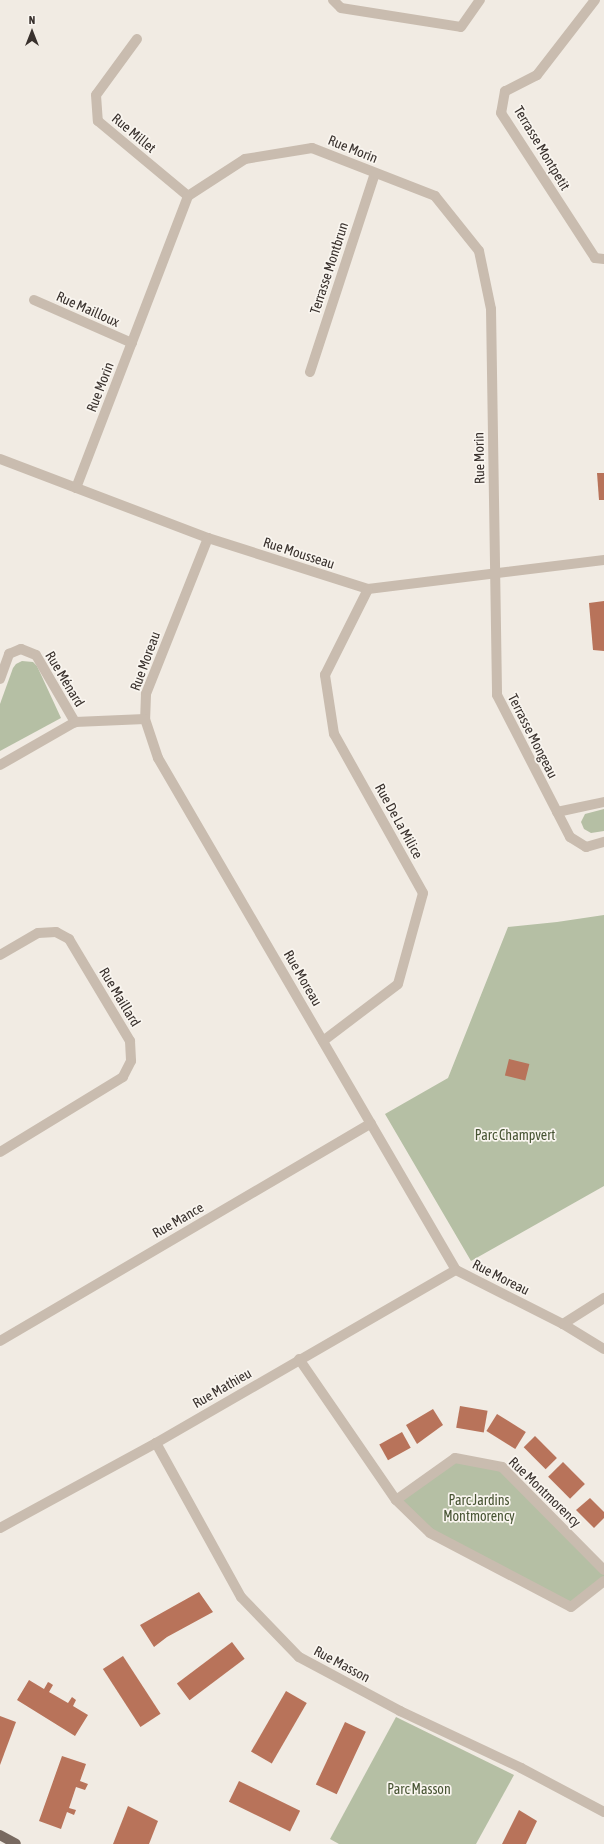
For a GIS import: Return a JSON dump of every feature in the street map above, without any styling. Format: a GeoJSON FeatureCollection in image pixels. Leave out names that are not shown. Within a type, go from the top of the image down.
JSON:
{"type":"FeatureCollection","features":[{"type":"Feature","properties":{"kind":"main road"},"geometry":{"type":"LineString","coordinates":[[0,1835],[16,1844]]}},
{"type":"Feature","properties":{"kind":"street"},"geometry":{"type":"LineString","coordinates":[[333,0],[341,8],[461,27],[480,0]]}},
{"type":"Feature","properties":{"kind":"street","name":"Terrasse Montpetit"},"geometry":{"type":"LineString","coordinates":[[595,0],[537,75],[505,91],[501,113],[595,258],[604,259]]}},
{"type":"Feature","properties":{"kind":"street","name":"Rue Millet"},"geometry":{"type":"LineString","coordinates":[[137,39],[96,95],[98,121],[188,196]]}},
{"type":"Feature","properties":{"kind":"street","name":"Rue Morin"},"geometry":{"type":"LineString","coordinates":[[76,488],[188,196],[245,159],[312,148],[436,196],[479,251],[491,309],[494,573]]}},
{"type":"Feature","properties":{"kind":"street","name":"Terrasse Montbrun"},"geometry":{"type":"LineString","coordinates":[[310,372],[375,173]]}},
{"type":"Feature","properties":{"kind":"street","name":"Rue Mailloux"},"geometry":{"type":"LineString","coordinates":[[34,300],[132,343]]}},
{"type":"Feature","properties":{"kind":"street","name":"Rue Mousseau"},"geometry":{"type":"LineString","coordinates":[[0,459],[208,538],[368,589],[604,560]]}},
{"type":"Feature","properties":{"kind":"street","name":"Rue Moreau"},"geometry":{"type":"LineString","coordinates":[[208,538],[146,694],[145,719],[158,758],[456,1270],[563,1324],[604,1349]]}},
{"type":"Feature","properties":{"kind":"street","name":"Terrasse Mongeau"},"geometry":{"type":"LineString","coordinates":[[494,573],[497,695],[570,837],[586,846],[604,842]]}},
{"type":"Feature","properties":{"kind":"street","name":"Rue De La Milice"},"geometry":{"type":"LineString","coordinates":[[323,1041],[398,984],[423,894],[334,734],[325,675],[368,589]]}},
{"type":"Feature","properties":{"kind":"street","name":"Rue Ménard"},"geometry":{"type":"LineString","coordinates":[[0,679],[9,654],[21,649],[36,655],[75,722]]}},
{"type":"Feature","properties":{"kind":"street","name":"Rue Ménard"},"geometry":{"type":"LineString","coordinates":[[0,766],[75,722],[145,719]]}},
{"type":"Feature","properties":{"kind":"street"},"geometry":{"type":"LineString","coordinates":[[557,812],[604,802]]}},
{"type":"Feature","properties":{"kind":"street","name":"Rue Maillard"},"geometry":{"type":"LineString","coordinates":[[0,955],[38,933],[56,932],[69,939],[130,1041],[131,1061],[123,1078],[0,1152]]}},
{"type":"Feature","properties":{"kind":"street","name":"Rue Mance"},"geometry":{"type":"LineString","coordinates":[[0,1341],[371,1123]]}},
{"type":"Feature","properties":{"kind":"street","name":"Rue Mathieu"},"geometry":{"type":"LineString","coordinates":[[0,1528],[156,1443],[299,1359],[456,1270]]}},
{"type":"Feature","properties":{"kind":"street"},"geometry":{"type":"LineString","coordinates":[[563,1324],[604,1298]]}},
{"type":"Feature","properties":{"kind":"street"},"geometry":{"type":"LineString","coordinates":[[299,1359],[396,1500],[430,1534],[571,1607],[604,1581]]}},
{"type":"Feature","properties":{"kind":"street","name":"Rue Masson"},"geometry":{"type":"LineString","coordinates":[[156,1443],[241,1597],[299,1657],[400,1710],[521,1768],[604,1812]]}},
{"type":"Feature","properties":{"kind":"street","name":"Rue Montmorency"},"geometry":{"type":"LineString","coordinates":[[396,1500],[455,1458],[502,1467],[604,1570]]}},
{"type":"Feature","properties":{"kind":"green space"},"geometry":{"type":"Polygon","coordinates":[[[22,661],[33,662],[37,666],[61,718],[0,751],[0,704],[13,668],[16,664],[22,661]]]}},
{"type":"Feature","properties":{"kind":"green space"},"geometry":{"type":"Polygon","coordinates":[[[604,809],[604,831],[591,833],[584,829],[581,822],[585,814],[604,809]]]}},
{"type":"Feature","properties":{"kind":"green space","name":"Parc Champvert"},"geometry":{"type":"Polygon","coordinates":[[[604,915],[604,1186],[471,1261],[385,1114],[448,1078],[508,927],[604,915]]]}},
{"type":"Feature","properties":{"kind":"green space","name":"Parc Jardins Montmorency"},"geometry":{"type":"Polygon","coordinates":[[[455,1458],[502,1467],[604,1570],[604,1581],[571,1607],[430,1533],[396,1500],[455,1458]]]}},
{"type":"Feature","properties":{"kind":"green space","name":"Parc Masson"},"geometry":{"type":"Polygon","coordinates":[[[396,1717],[514,1775],[476,1844],[339,1844],[330,1839],[396,1717]]]}},
{"type":"Feature","properties":{"kind":"building"},"geometry":{"type":"Polygon","coordinates":[[[597,473],[604,473],[604,500],[599,500],[597,473]]]}},
{"type":"Feature","properties":{"kind":"building"},"geometry":{"type":"Polygon","coordinates":[[[604,601],[604,651],[593,650],[589,603],[604,601]]]}},
{"type":"Feature","properties":{"kind":"building"},"geometry":{"type":"Polygon","coordinates":[[[509,1059],[529,1064],[525,1081],[505,1075],[509,1059]]]}},
{"type":"Feature","properties":{"kind":"building"},"geometry":{"type":"Polygon","coordinates":[[[460,1406],[488,1411],[484,1433],[456,1428],[460,1406]]]}},
{"type":"Feature","properties":{"kind":"building"},"geometry":{"type":"Polygon","coordinates":[[[433,1409],[443,1425],[417,1444],[406,1425],[433,1409]]]}},
{"type":"Feature","properties":{"kind":"building"},"geometry":{"type":"Polygon","coordinates":[[[497,1414],[526,1432],[515,1449],[486,1431],[497,1414]]]}},
{"type":"Feature","properties":{"kind":"building"},"geometry":{"type":"Polygon","coordinates":[[[402,1432],[411,1448],[388,1460],[379,1445],[402,1432]]]}},
{"type":"Feature","properties":{"kind":"building"},"geometry":{"type":"Polygon","coordinates":[[[535,1436],[557,1458],[546,1469],[524,1447],[535,1436]]]}},
{"type":"Feature","properties":{"kind":"building"},"geometry":{"type":"Polygon","coordinates":[[[563,1462],[585,1484],[570,1499],[548,1477],[563,1462]]]}},
{"type":"Feature","properties":{"kind":"building"},"geometry":{"type":"Polygon","coordinates":[[[590,1498],[604,1512],[604,1518],[594,1528],[576,1510],[590,1498]]]}},
{"type":"Feature","properties":{"kind":"building"},"geometry":{"type":"Polygon","coordinates":[[[199,1592],[213,1612],[167,1637],[154,1647],[140,1625],[199,1592]]]}},
{"type":"Feature","properties":{"kind":"building"},"geometry":{"type":"Polygon","coordinates":[[[232,1642],[245,1659],[190,1700],[177,1684],[232,1642]]]}},
{"type":"Feature","properties":{"kind":"building"},"geometry":{"type":"Polygon","coordinates":[[[123,1656],[161,1714],[140,1727],[103,1669],[123,1656]]]}},
{"type":"Feature","properties":{"kind":"building"},"geometry":{"type":"Polygon","coordinates":[[[29,1680],[44,1689],[48,1682],[50,1683],[53,1685],[49,1692],[68,1703],[72,1697],[76,1700],[73,1706],[88,1715],[75,1736],[17,1700],[29,1680]]]}},
{"type":"Feature","properties":{"kind":"building"},"geometry":{"type":"Polygon","coordinates":[[[286,1691],[307,1703],[272,1764],[251,1752],[286,1691]]]}},
{"type":"Feature","properties":{"kind":"building"},"geometry":{"type":"Polygon","coordinates":[[[0,1716],[16,1722],[0,1765],[0,1716]]]}},
{"type":"Feature","properties":{"kind":"building"},"geometry":{"type":"Polygon","coordinates":[[[345,1722],[366,1732],[337,1794],[316,1785],[345,1722]]]}},
{"type":"Feature","properties":{"kind":"building"},"geometry":{"type":"Polygon","coordinates":[[[62,1756],[86,1764],[80,1781],[88,1784],[85,1790],[76,1787],[69,1808],[76,1810],[74,1815],[67,1812],[61,1829],[39,1821],[62,1756]]]}},
{"type":"Feature","properties":{"kind":"building"},"geometry":{"type":"Polygon","coordinates":[[[239,1781],[300,1811],[290,1831],[229,1802],[239,1781]]]}},
{"type":"Feature","properties":{"kind":"building"},"geometry":{"type":"Polygon","coordinates":[[[128,1806],[158,1821],[149,1844],[113,1844],[128,1806]]]}},
{"type":"Feature","properties":{"kind":"building"},"geometry":{"type":"Polygon","coordinates":[[[519,1810],[537,1821],[526,1844],[502,1844],[519,1810]]]}}]}
